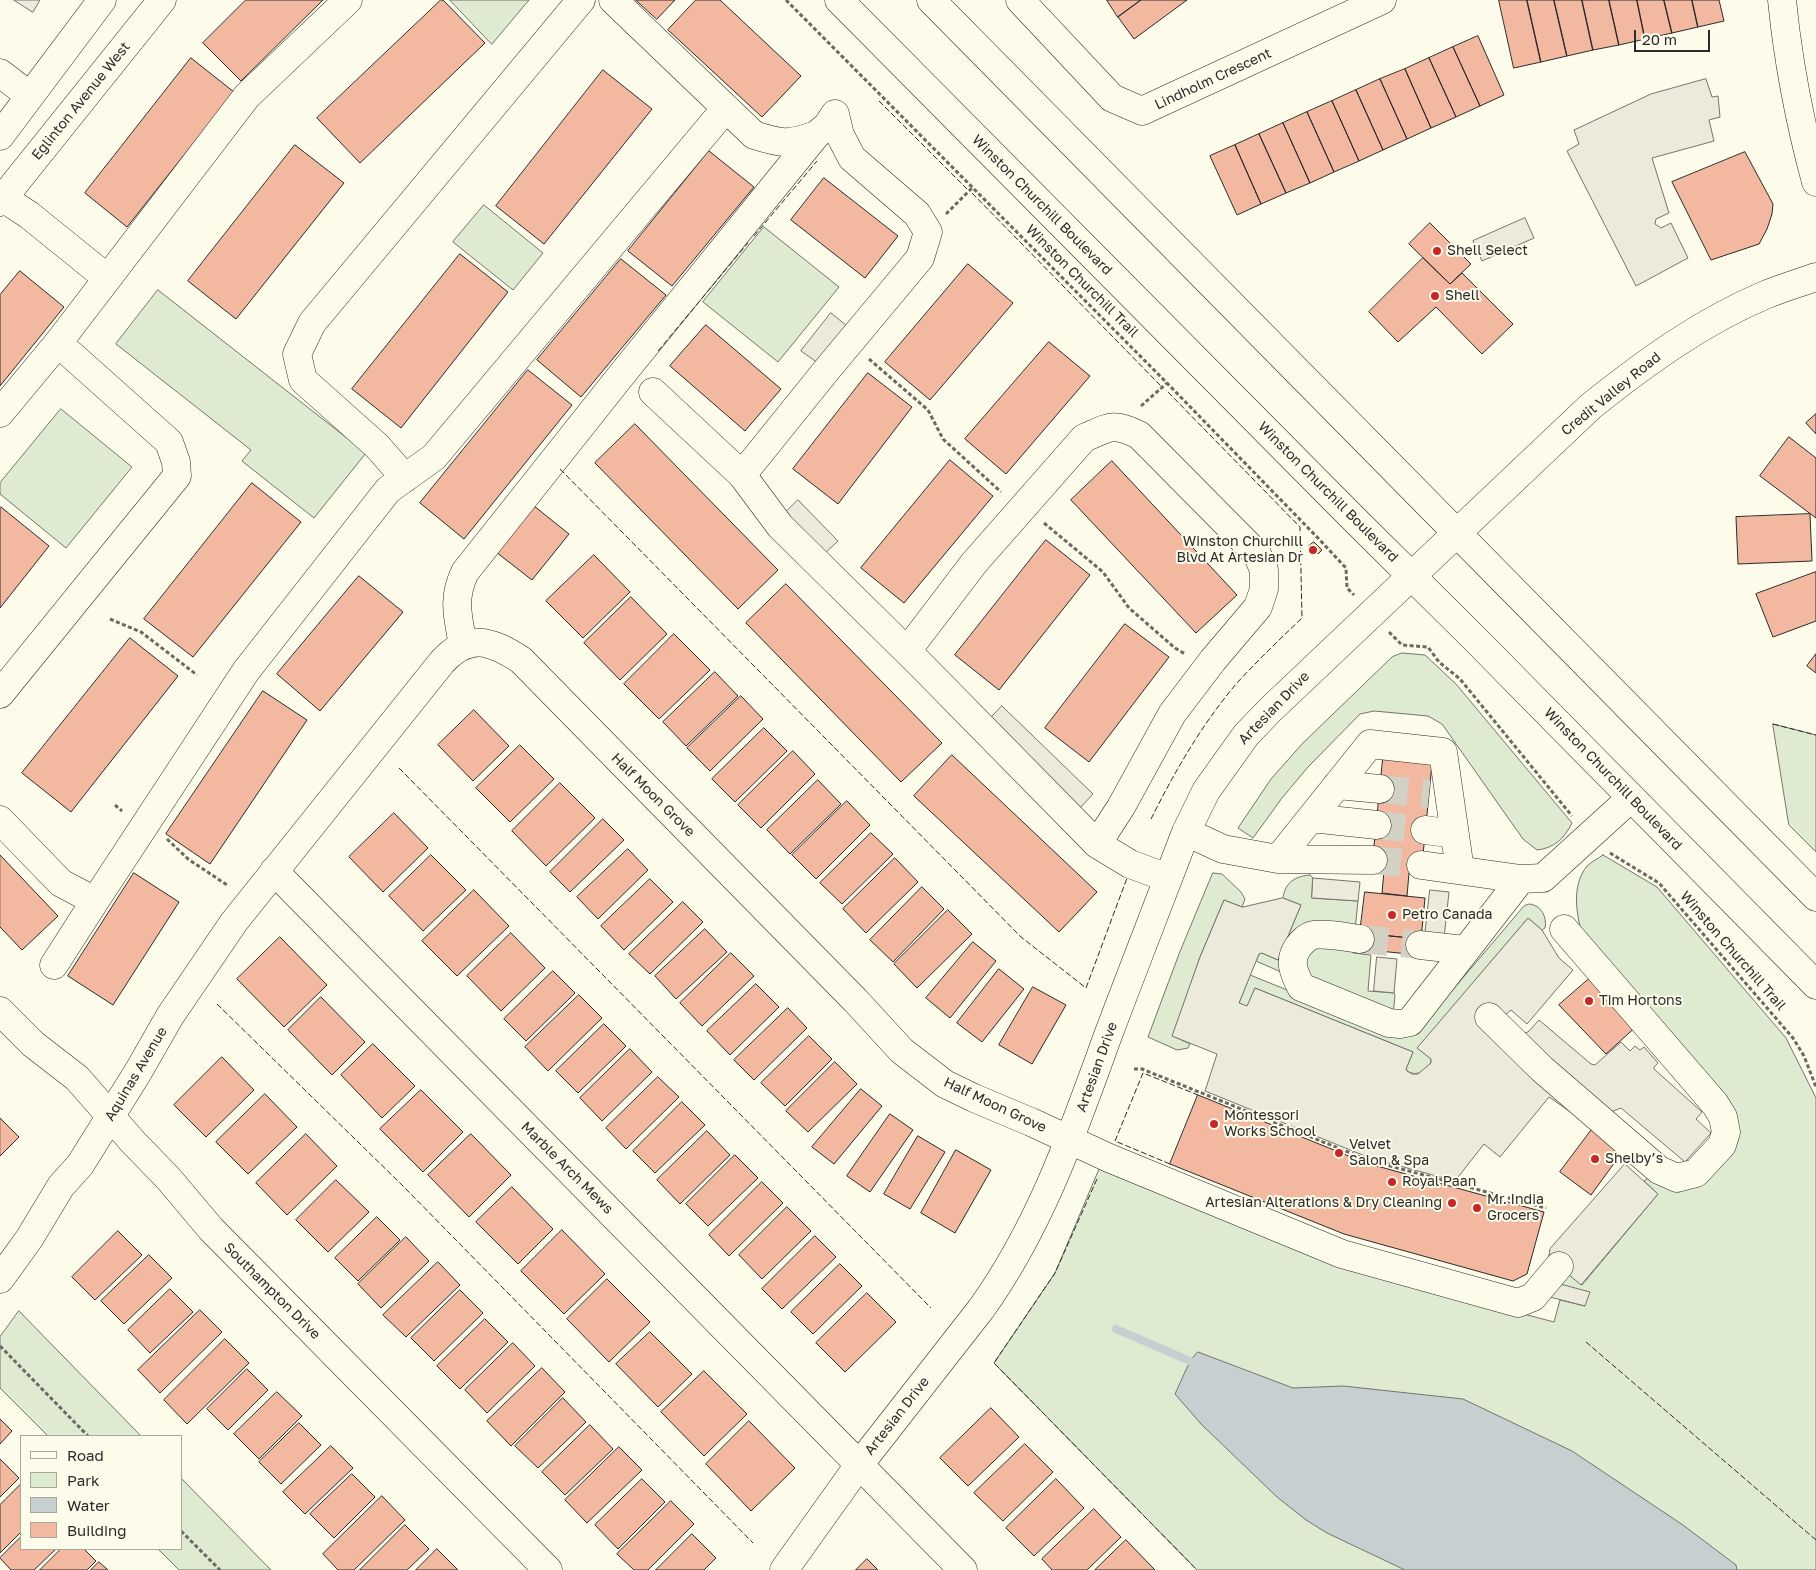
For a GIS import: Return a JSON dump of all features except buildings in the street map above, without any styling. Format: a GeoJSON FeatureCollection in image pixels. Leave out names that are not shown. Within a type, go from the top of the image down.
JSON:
{"type":"FeatureCollection","features":[{"type":"Feature","properties":{"kind":"street"},"geometry":{"type":"LineString","coordinates":[[0,136],[102,0]]}},
{"type":"Feature","properties":{"kind":"street","name":"Eglinton Avenue West"},"geometry":{"type":"LineString","coordinates":[[2,200],[162,0]]}},
{"type":"Feature","properties":{"kind":"street"},"geometry":{"type":"LineString","coordinates":[[0,414],[58,344],[247,96],[348,0]]}},
{"type":"Feature","properties":{"kind":"street"},"geometry":{"type":"LineString","coordinates":[[405,478],[377,446],[303,380],[297,354],[312,323],[581,0]]}},
{"type":"Feature","properties":{"kind":"street"},"geometry":{"type":"LineString","coordinates":[[612,0],[754,135],[776,142],[795,143],[816,135]]}},
{"type":"Feature","properties":{"kind":"street","name":"Winston Churchill Boulevard"},"geometry":{"type":"LineString","coordinates":[[839,0],[1816,985]]}},
{"type":"Feature","properties":{"kind":"street"},"geometry":{"type":"LineString","coordinates":[[931,0],[1816,897]]}},
{"type":"Feature","properties":{"kind":"street","name":"Lindholm Crescent"},"geometry":{"type":"LineString","coordinates":[[1020,0],[1112,98],[1142,111],[1382,0]]}},
{"type":"Feature","properties":{"kind":"street"},"geometry":{"type":"LineString","coordinates":[[1782,0],[1787,43],[1808,153],[1816,182]]}},
{"type":"Feature","properties":{"kind":"street"},"geometry":{"type":"LineString","coordinates":[[0,73],[30,96]]}},
{"type":"Feature","properties":{"kind":"street"},"geometry":{"type":"LineString","coordinates":[[54,965],[94,901],[246,671],[388,490],[434,458],[726,108]]}},
{"type":"Feature","properties":{"kind":"street"},"geometry":{"type":"LineString","coordinates":[[274,871],[442,662],[451,652],[463,645],[456,607],[460,582],[465,572],[619,378],[835,114],[840,135],[852,158],[917,214],[928,232],[920,258],[742,475]]}},
{"type":"Feature","properties":{"kind":"street"},"geometry":{"type":"LineString","coordinates":[[2,200],[29,215],[107,278]]}},
{"type":"Feature","properties":{"kind":"street","name":"Credit Valley Road"},"geometry":{"type":"LineString","coordinates":[[1412,576],[1591,406],[1652,359],[1706,326],[1765,295],[1816,277]]}},
{"type":"Feature","properties":{"kind":"street"},"geometry":{"type":"LineString","coordinates":[[0,694],[177,476],[176,462],[169,442],[58,344]]}},
{"type":"Feature","properties":{"kind":"street"},"geometry":{"type":"LineString","coordinates":[[653,392],[742,475],[780,526],[907,651],[1097,844],[1130,864],[1168,878]]}},
{"type":"Feature","properties":{"kind":"street"},"geometry":{"type":"LineString","coordinates":[[907,651],[974,563],[1084,438],[1109,427],[1121,426],[1139,435],[1257,554],[1264,570],[1264,589],[1258,607],[1207,668],[1172,714],[1121,807],[1097,844]]}},
{"type":"Feature","properties":{"kind":"street","name":"Artesian Drive"},"geometry":{"type":"LineString","coordinates":[[784,1570],[859,1465],[1000,1283],[1024,1242],[1047,1196],[1070,1140],[1168,878],[1186,832],[1206,791],[1246,735],[1300,680],[1412,576]]}},
{"type":"Feature","properties":{"kind":"street","name":"Half Moon Grove"},"geometry":{"type":"LineString","coordinates":[[463,645],[475,642],[488,643],[504,649],[520,660],[848,993],[902,1051],[945,1084],[1118,1162],[1342,1254],[1518,1303],[1532,1297],[1560,1266]]}},
{"type":"Feature","properties":{"kind":"street"},"geometry":{"type":"LineString","coordinates":[[1278,858],[1370,744],[1442,752],[1439,794],[1455,834],[1460,870]]}},
{"type":"Feature","properties":{"kind":"street"},"geometry":{"type":"LineString","coordinates":[[1337,785],[1380,789]]}},
{"type":"Feature","properties":{"kind":"street"},"geometry":{"type":"LineString","coordinates":[[1421,865],[1521,879],[1543,878],[1631,798]]}},
{"type":"Feature","properties":{"kind":"street"},"geometry":{"type":"LineString","coordinates":[[1311,818],[1377,825]]}},
{"type":"Feature","properties":{"kind":"street"},"geometry":{"type":"LineString","coordinates":[[0,820],[61,883],[94,901]]}},
{"type":"Feature","properties":{"kind":"street"},"geometry":{"type":"LineString","coordinates":[[1425,830],[1455,834]]}},
{"type":"Feature","properties":{"kind":"street"},"geometry":{"type":"LineString","coordinates":[[1186,832],[1223,849],[1278,858],[1373,860]]}},
{"type":"Feature","properties":{"kind":"street","name":"Aquinas Avenue"},"geometry":{"type":"LineString","coordinates":[[0,1279],[29,1239],[61,1186],[80,1165],[111,1117],[170,1016],[234,922],[274,871]]}},
{"type":"Feature","properties":{"kind":"street","name":"Marble Arch Mews"},"geometry":{"type":"LineString","coordinates":[[274,871],[963,1570]]}},
{"type":"Feature","properties":{"kind":"street"},"geometry":{"type":"LineString","coordinates":[[1360,939],[1311,936],[1302,941],[1294,952],[1292,963],[1294,973],[1302,987],[1389,1023],[1400,1024],[1410,1022],[1521,879]]}},
{"type":"Feature","properties":{"kind":"street"},"geometry":{"type":"LineString","coordinates":[[1489,1017],[1542,1069],[1659,1170],[1677,1178],[1696,1173],[1722,1145],[1726,1132],[1723,1117],[1715,1104],[1564,929]]}},
{"type":"Feature","properties":{"kind":"street"},"geometry":{"type":"LineString","coordinates":[[1420,945],[1465,950]]}},
{"type":"Feature","properties":{"kind":"street","name":"Southampton Drive"},"geometry":{"type":"LineString","coordinates":[[0,1011],[33,1044],[77,1078],[168,1178],[210,1229],[548,1570]]}},
{"type":"Feature","properties":{"kind":"path","name":"Winston Churchill Trail"},"geometry":{"type":"LineString","coordinates":[[786,0],[973,186],[1316,536],[1346,568],[1347,588]]}},
{"type":"Feature","properties":{"kind":"path"},"geometry":{"type":"LineString","coordinates":[[928,232],[973,186]]}},
{"type":"Feature","properties":{"kind":"path"},"geometry":{"type":"LineString","coordinates":[[850,343],[928,410],[944,439],[1004,495]]}},
{"type":"Feature","properties":{"kind":"path"},"geometry":{"type":"LineString","coordinates":[[1121,426],[1133,413],[1168,384]]}},
{"type":"Feature","properties":{"kind":"path"},"geometry":{"type":"LineString","coordinates":[[1044,522],[1103,572],[1129,608],[1175,648],[1207,668]]}},
{"type":"Feature","properties":{"kind":"path"},"geometry":{"type":"LineString","coordinates":[[110,619],[141,632],[197,675]]}},
{"type":"Feature","properties":{"kind":"path"},"geometry":{"type":"LineString","coordinates":[[1402,645],[1428,647],[1439,662],[1460,680],[1573,818]]}},
{"type":"Feature","properties":{"kind":"path"},"geometry":{"type":"LineString","coordinates":[[115,805],[144,827],[159,833],[188,858],[227,885]]}},
{"type":"Feature","properties":{"kind":"path","name":"Winston Churchill Trail"},"geometry":{"type":"LineString","coordinates":[[1609,852],[1659,883],[1793,1038],[1804,1056],[1816,1088]]}},
{"type":"Feature","properties":{"kind":"path"},"geometry":{"type":"LineString","coordinates":[[1134,1069],[1142,1069],[1368,1160],[1546,1208]]}},
{"type":"Feature","properties":{"kind":"path"},"geometry":{"type":"LineString","coordinates":[[0,1346],[87,1435]]}},
{"type":"Feature","properties":{"kind":"path"},"geometry":{"type":"LineString","coordinates":[[182,1532],[220,1570]]}},
{"type":"Feature","properties":{"kind":"green space"},"geometry":{"type":"Polygon","coordinates":[[[450,0],[529,0],[492,44],[450,0]]]}},
{"type":"Feature","properties":{"kind":"green space"},"geometry":{"type":"Polygon","coordinates":[[[484,205],[543,253],[513,290],[453,242],[484,205]]]}},
{"type":"Feature","properties":{"kind":"green space"},"geometry":{"type":"Polygon","coordinates":[[[764,227],[839,287],[778,362],[703,302],[764,227]]]}},
{"type":"Feature","properties":{"kind":"green space"},"geometry":{"type":"Polygon","coordinates":[[[158,290],[366,453],[314,518],[242,461],[251,450],[116,344],[158,290]]]}},
{"type":"Feature","properties":{"kind":"green space"},"geometry":{"type":"Polygon","coordinates":[[[61,409],[132,467],[66,548],[0,494],[0,483],[61,409]]]}},
{"type":"Feature","properties":{"kind":"green space"},"geometry":{"type":"Polygon","coordinates":[[[1402,653],[1425,655],[1456,684],[1572,823],[1566,834],[1558,842],[1537,850],[1523,839],[1442,724],[1428,716],[1374,711],[1360,714],[1308,767],[1282,798],[1253,838],[1238,828],[1271,779],[1302,744],[1392,657],[1402,653]]]}},
{"type":"Feature","properties":{"kind":"green space"},"geometry":{"type":"Polygon","coordinates":[[[1773,724],[1816,735],[1816,852],[1789,825],[1773,724]]]}},
{"type":"Feature","properties":{"kind":"green space"},"geometry":{"type":"Polygon","coordinates":[[[1603,855],[1657,887],[1786,1038],[1816,1098],[1816,1570],[1197,1570],[994,1363],[1055,1273],[1099,1169],[1323,1261],[1554,1322],[1560,1300],[1585,1306],[1560,1284],[1568,1274],[1582,1285],[1658,1194],[1644,1181],[1650,1177],[1693,1186],[1725,1101],[1728,1098],[1717,1085],[1714,1087],[1581,931],[1576,898],[1579,881],[1587,866],[1603,855]]]}},
{"type":"Feature","properties":{"kind":"green space"},"geometry":{"type":"Polygon","coordinates":[[[1213,873],[1222,874],[1241,892],[1245,899],[1242,907],[1224,900],[1200,957],[1173,1036],[1190,1044],[1188,1048],[1177,1050],[1148,1037],[1179,954],[1213,873]]]}},
{"type":"Feature","properties":{"kind":"green space"},"geometry":{"type":"Polygon","coordinates":[[[1310,875],[1313,878],[1312,898],[1358,901],[1355,930],[1322,927],[1281,972],[1256,961],[1259,954],[1262,953],[1278,960],[1301,905],[1283,898],[1284,892],[1296,878],[1310,875]]]}},
{"type":"Feature","properties":{"kind":"green space"},"geometry":{"type":"Polygon","coordinates":[[[1530,904],[1538,907],[1543,913],[1545,928],[1542,930],[1528,918],[1418,1048],[1431,1059],[1431,1063],[1423,1071],[1411,1073],[1407,1071],[1406,1069],[1413,1052],[1255,988],[1247,1007],[1239,1003],[1250,975],[1401,1036],[1415,1034],[1524,906],[1530,904]]]}},
{"type":"Feature","properties":{"kind":"green space"},"geometry":{"type":"Polygon","coordinates":[[[1353,945],[1353,953],[1371,955],[1368,991],[1394,993],[1393,1016],[1306,976],[1305,954],[1312,946],[1353,945]]]}},
{"type":"Feature","properties":{"kind":"green space"},"geometry":{"type":"Polygon","coordinates":[[[19,1311],[140,1435],[47,1435],[0,1388],[0,1337],[19,1311]]]}},
{"type":"Feature","properties":{"kind":"green space"},"geometry":{"type":"Polygon","coordinates":[[[182,1479],[271,1570],[179,1570],[159,1550],[182,1550],[182,1479]]]}},
{"type":"Feature","properties":{"kind":"shaded area"},"geometry":{"type":"Polygon","coordinates":[[[14,0],[40,0],[33,12],[14,0]]]}},
{"type":"Feature","properties":{"kind":"shaded area"},"geometry":{"type":"Polygon","coordinates":[[[1706,79],[1712,97],[1718,96],[1720,117],[1709,120],[1714,141],[1652,158],[1669,213],[1656,219],[1655,224],[1661,228],[1671,223],[1688,258],[1636,286],[1567,151],[1579,144],[1574,130],[1651,94],[1706,79]]]}},
{"type":"Feature","properties":{"kind":"shaded area"},"geometry":{"type":"Polygon","coordinates":[[[1525,218],[1534,238],[1482,261],[1473,241],[1525,218]]]}},
{"type":"Feature","properties":{"kind":"shaded area"},"geometry":{"type":"Polygon","coordinates":[[[831,313],[847,326],[818,363],[801,351],[831,313]]]}},
{"type":"Feature","properties":{"kind":"shaded area"},"geometry":{"type":"Polygon","coordinates":[[[798,500],[838,541],[823,555],[784,514],[798,500]]]}},
{"type":"Feature","properties":{"kind":"shaded area"},"geometry":{"type":"Polygon","coordinates":[[[1002,706],[1093,794],[1079,809],[988,721],[1002,706]]]}},
{"type":"Feature","properties":{"kind":"shaded area"},"geometry":{"type":"Polygon","coordinates":[[[1313,878],[1360,882],[1358,901],[1312,898],[1313,878]]]}},
{"type":"Feature","properties":{"kind":"shaded area"},"geometry":{"type":"Polygon","coordinates":[[[1430,890],[1449,892],[1444,938],[1425,936],[1430,890]]]}},
{"type":"Feature","properties":{"kind":"shaded area"},"geometry":{"type":"Polygon","coordinates":[[[1283,898],[1301,905],[1278,960],[1262,953],[1259,954],[1239,1003],[1247,1006],[1255,988],[1413,1052],[1406,1069],[1412,1074],[1418,1074],[1431,1063],[1431,1059],[1417,1048],[1528,918],[1542,930],[1559,958],[1573,970],[1527,1024],[1511,1010],[1505,1015],[1524,1033],[1528,1032],[1539,1020],[1591,1064],[1595,1065],[1621,1042],[1630,1051],[1635,1046],[1640,1050],[1644,1047],[1658,1063],[1654,1069],[1702,1112],[1696,1119],[1711,1133],[1685,1162],[1621,1108],[1590,1120],[1572,1113],[1549,1097],[1500,1157],[1484,1144],[1455,1181],[1370,1158],[1205,1091],[1217,1054],[1172,1036],[1200,957],[1224,900],[1242,907],[1283,898]]]}},
{"type":"Feature","properties":{"kind":"shaded area"},"geometry":{"type":"Polygon","coordinates":[[[1377,957],[1397,959],[1394,993],[1374,991],[1377,957]]]}},
{"type":"Feature","properties":{"kind":"shaded area"},"geometry":{"type":"Polygon","coordinates":[[[1625,1164],[1658,1194],[1581,1285],[1568,1274],[1560,1284],[1590,1292],[1585,1306],[1542,1295],[1550,1249],[1625,1164]]]}},
{"type":"Feature","properties":{"kind":"water"},"geometry":{"type":"Polygon","coordinates":[[[1198,1352],[1293,1388],[1343,1386],[1463,1399],[1572,1451],[1683,1525],[1736,1565],[1737,1570],[1405,1570],[1327,1533],[1306,1520],[1277,1497],[1201,1424],[1175,1394],[1190,1361],[1198,1352]]]}},
{"type":"Feature","properties":{"kind":"waterway"},"geometry":{"type":"LineString","coordinates":[[1116,1329],[1199,1365]]}},
{"type":"Feature","properties":{"kind":"tunnel"},"geometry":{"type":"LineString","coordinates":[[1380,789],[1429,794]]}},
{"type":"Feature","properties":{"kind":"tunnel"},"geometry":{"type":"LineString","coordinates":[[1377,825],[1425,830]]}},
{"type":"Feature","properties":{"kind":"tunnel"},"geometry":{"type":"LineString","coordinates":[[1373,860],[1421,865]]}},
{"type":"Feature","properties":{"kind":"tunnel"},"geometry":{"type":"LineString","coordinates":[[1360,939],[1420,945]]}},
{"type":"Feature","properties":{"kind":"fence"},"geometry":{"type":"LineString","coordinates":[[879,101],[967,189]]}},
{"type":"Feature","properties":{"kind":"fence"},"geometry":{"type":"LineString","coordinates":[[754,236],[817,161]]}},
{"type":"Feature","properties":{"kind":"fence"},"geometry":{"type":"LineString","coordinates":[[972,193],[1161,386]]}},
{"type":"Feature","properties":{"kind":"fence"},"geometry":{"type":"LineString","coordinates":[[658,351],[748,243]]}},
{"type":"Feature","properties":{"kind":"fence"},"geometry":{"type":"LineString","coordinates":[[1151,819],[1190,748],[1224,699],[1253,666],[1302,618],[1300,527],[1166,390]]}},
{"type":"Feature","properties":{"kind":"fence"},"geometry":{"type":"LineString","coordinates":[[560,469],[1021,937],[1086,988],[1127,878]]}},
{"type":"Feature","properties":{"kind":"fence"},"geometry":{"type":"LineString","coordinates":[[1773,724],[1816,735]]}},
{"type":"Feature","properties":{"kind":"fence"},"geometry":{"type":"LineString","coordinates":[[399,768],[931,1308]]}},
{"type":"Feature","properties":{"kind":"fence"},"geometry":{"type":"LineString","coordinates":[[217,1004],[403,1186],[753,1543]]}},
{"type":"Feature","properties":{"kind":"fence"},"geometry":{"type":"LineString","coordinates":[[1170,1164],[1115,1141],[1143,1073],[1198,1095]]}},
{"type":"Feature","properties":{"kind":"fence"},"geometry":{"type":"LineString","coordinates":[[1097,1179],[1055,1273],[994,1363],[1197,1570]]}},
{"type":"Feature","properties":{"kind":"fence"},"geometry":{"type":"LineString","coordinates":[[1586,1342],[1816,1540]]}},
{"type":"Feature","properties":{"kind":"place","name":"Shell Select"},"geometry":{"type":"Point","coordinates":[1437,251]}},
{"type":"Feature","properties":{"kind":"place","name":"Shell"},"geometry":{"type":"Point","coordinates":[1435,296]}},
{"type":"Feature","properties":{"kind":"place","name":"Winston Churchill Blvd At Artesian Dr"},"geometry":{"type":"Point","coordinates":[1313,550]}},
{"type":"Feature","properties":{"kind":"place","name":"Petro Canada"},"geometry":{"type":"Point","coordinates":[1392,915]}},
{"type":"Feature","properties":{"kind":"place","name":"Tim Hortons"},"geometry":{"type":"Point","coordinates":[1589,1001]}},
{"type":"Feature","properties":{"kind":"place","name":"Montessori Works School"},"geometry":{"type":"Point","coordinates":[1214,1124]}},
{"type":"Feature","properties":{"kind":"place","name":"Velvet Salon & Spa"},"geometry":{"type":"Point","coordinates":[1339,1153]}},
{"type":"Feature","properties":{"kind":"place","name":"Shelby’s"},"geometry":{"type":"Point","coordinates":[1595,1159]}},
{"type":"Feature","properties":{"kind":"place","name":"Royal Paan"},"geometry":{"type":"Point","coordinates":[1392,1182]}},
{"type":"Feature","properties":{"kind":"place","name":"Artesian Alterations & Dry Cleaning"},"geometry":{"type":"Point","coordinates":[1452,1203]}},
{"type":"Feature","properties":{"kind":"place","name":"Mr. India Grocers"},"geometry":{"type":"Point","coordinates":[1477,1208]}}]}
